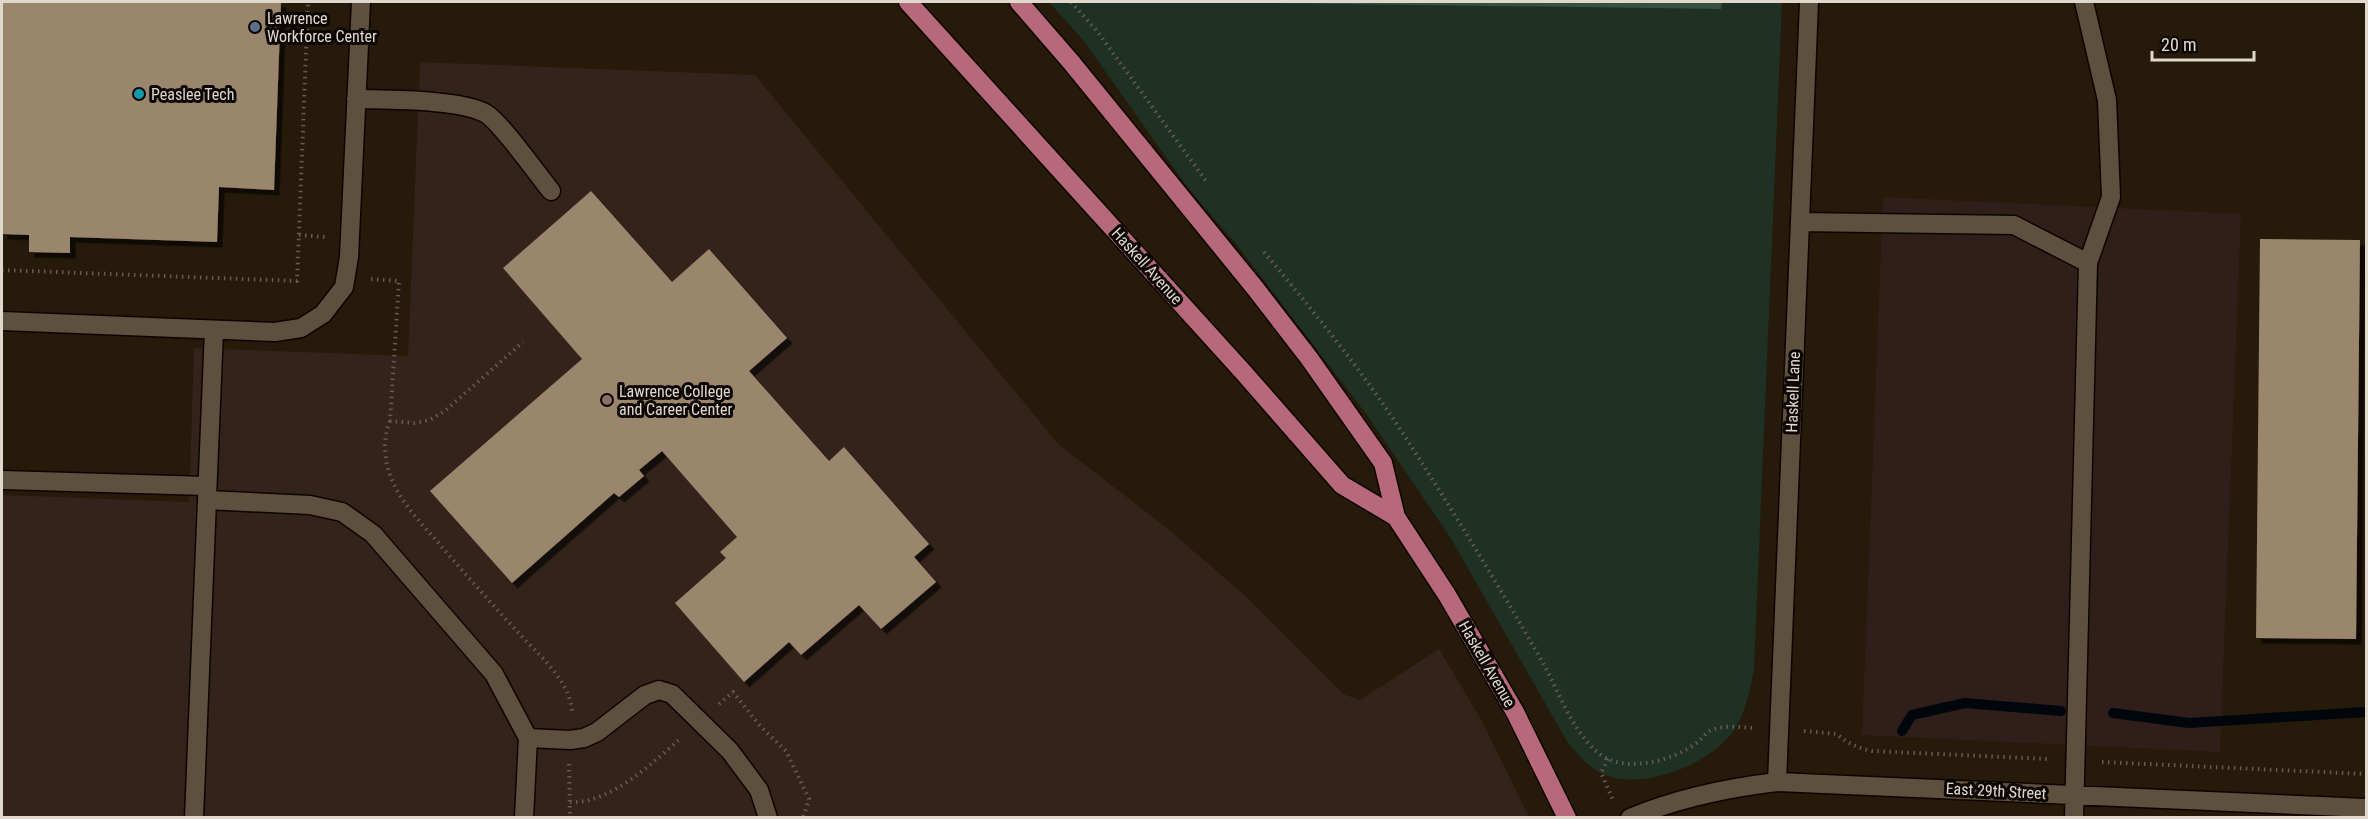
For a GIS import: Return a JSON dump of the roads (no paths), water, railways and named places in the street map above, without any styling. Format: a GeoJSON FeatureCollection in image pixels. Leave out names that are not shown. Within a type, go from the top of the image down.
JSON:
{"type":"FeatureCollection","features":[{"type":"Feature","properties":{"kind":"main road","name":"Haskell Avenue"},"geometry":{"type":"LineString","coordinates":[[908,2],[1342,484],[1396,517]]}},
{"type":"Feature","properties":{"kind":"main road","name":"Haskell Avenue"},"geometry":{"type":"LineString","coordinates":[[1019,2],[1078,71],[1309,358],[1383,463],[1396,517],[1447,595],[1515,712],[1567,818]]}},
{"type":"Feature","properties":{"kind":"street"},"geometry":{"type":"LineString","coordinates":[[2,321],[275,332],[301,328],[323,314],[344,287],[349,257],[361,2]]}},
{"type":"Feature","properties":{"kind":"street","name":"Haskell Lane"},"geometry":{"type":"LineString","coordinates":[[1777,782],[1809,2]]}},
{"type":"Feature","properties":{"kind":"street"},"geometry":{"type":"LineString","coordinates":[[2074,818],[2088,263],[2111,197],[2107,100],[2084,2]]}},
{"type":"Feature","properties":{"kind":"street"},"geometry":{"type":"LineString","coordinates":[[356,99],[436,102],[486,113],[551,191]]}},
{"type":"Feature","properties":{"kind":"street"},"geometry":{"type":"LineString","coordinates":[[1800,222],[2014,225],[2088,263]]}},
{"type":"Feature","properties":{"kind":"street"},"geometry":{"type":"LineString","coordinates":[[194,818],[214,330]]}},
{"type":"Feature","properties":{"kind":"street"},"geometry":{"type":"LineString","coordinates":[[2,480],[207,493],[310,505],[342,512],[373,534],[494,674],[528,738],[524,818]]}},
{"type":"Feature","properties":{"kind":"street"},"geometry":{"type":"LineString","coordinates":[[528,738],[570,740],[584,738],[597,732],[645,695],[659,690],[672,693],[730,751],[759,790],[768,818]]}},
{"type":"Feature","properties":{"kind":"street","name":"East 29th Street"},"geometry":{"type":"LineString","coordinates":[[1624,813],[1735,787],[1777,782],[2367,808]]}},
{"type":"Feature","properties":{"kind":"waterway"},"geometry":{"type":"LineString","coordinates":[[1902,731],[1912,715],[1965,703],[2061,711]]}},
{"type":"Feature","properties":{"kind":"waterway"},"geometry":{"type":"LineString","coordinates":[[2113,713],[2189,723],[2366,712]]}},
{"type":"Feature","properties":{"kind":"place","name":"Lawrence Workforce Center"},"geometry":{"type":"Point","coordinates":[255,27]}},
{"type":"Feature","properties":{"kind":"place","name":"Peaslee Tech"},"geometry":{"type":"Point","coordinates":[139,94]}},
{"type":"Feature","properties":{"kind":"place","name":"Lawrence College and Career Center"},"geometry":{"type":"Point","coordinates":[607,400]}}]}
